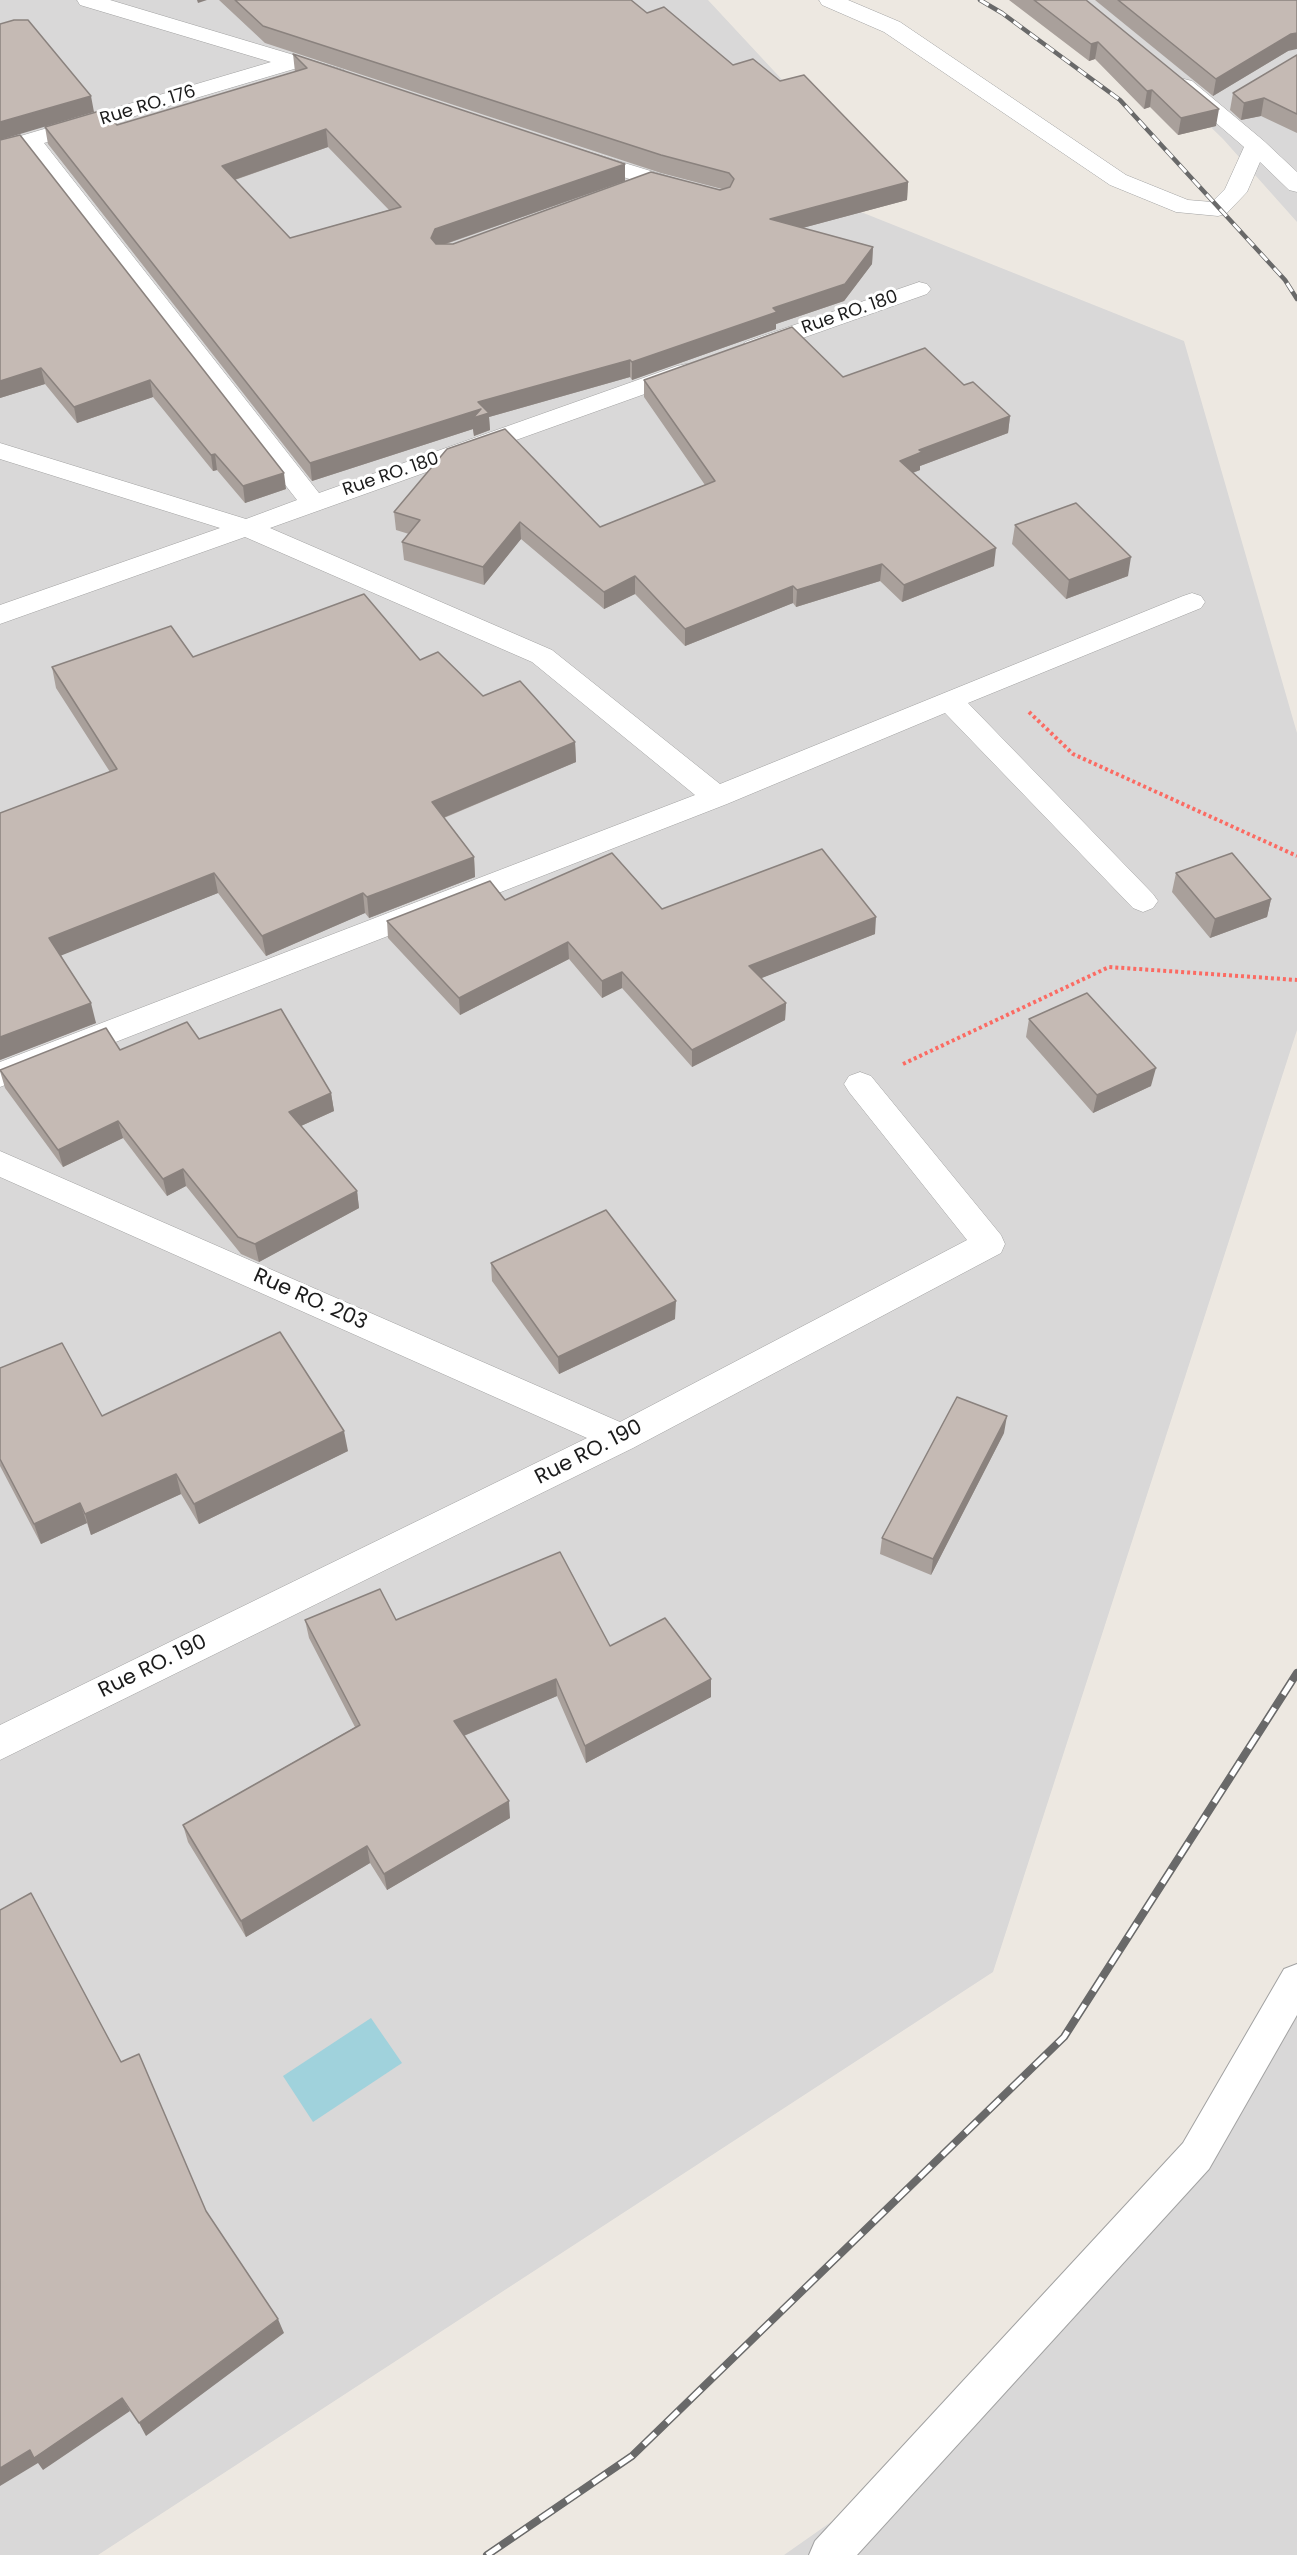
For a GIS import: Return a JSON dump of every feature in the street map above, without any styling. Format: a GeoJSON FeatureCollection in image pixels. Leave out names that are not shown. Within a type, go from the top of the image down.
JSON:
{"type":"FeatureCollection","features":[{"type":"Feature","properties":{"kind":"street"},"geometry":{"type":"LineString","coordinates":[[88,0],[351,80]]}},
{"type":"Feature","properties":{"kind":"street"},"geometry":{"type":"LineString","coordinates":[[830,0],[892,27],[1118,180],[1184,207],[1218,209],[1235,192],[1256,146]]}},
{"type":"Feature","properties":{"kind":"street","name":"Rue RO. 176"},"geometry":{"type":"LineString","coordinates":[[0,149],[295,62]]}},
{"type":"Feature","properties":{"kind":"street"},"geometry":{"type":"LineString","coordinates":[[1167,73],[1221,103],[1256,146],[1297,185]]}},
{"type":"Feature","properties":{"kind":"street"},"geometry":{"type":"LineString","coordinates":[[30,141],[313,503]]}},
{"type":"Feature","properties":{"kind":"street"},"geometry":{"type":"LineString","coordinates":[[563,150],[652,180],[699,192]]}},
{"type":"Feature","properties":{"kind":"street","name":"Rue RO. 180"},"geometry":{"type":"LineString","coordinates":[[0,615],[919,289]]}},
{"type":"Feature","properties":{"kind":"street"},"geometry":{"type":"LineString","coordinates":[[0,451],[245,527],[542,656],[717,797]]}},
{"type":"Feature","properties":{"kind":"street"},"geometry":{"type":"LineString","coordinates":[[0,1075],[717,797],[1192,602]]}},
{"type":"Feature","properties":{"kind":"street"},"geometry":{"type":"LineString","coordinates":[[949,700],[1143,901]]}},
{"type":"Feature","properties":{"kind":"street","name":"Rue RO. 190"},"geometry":{"type":"LineString","coordinates":[[0,1743],[621,1438],[989,1244],[860,1084]]}},
{"type":"Feature","properties":{"kind":"street","name":"Rue RO. 203"},"geometry":{"type":"LineString","coordinates":[[0,1163],[621,1438]]}},
{"type":"Feature","properties":{"kind":"lane"},"geometry":{"type":"LineString","coordinates":[[620,192],[652,180]]}},
{"type":"Feature","properties":{"kind":"lane"},"geometry":{"type":"LineString","coordinates":[[829,2555],[1196,2156],[1297,1981]]}},
{"type":"Feature","properties":{"kind":"path"},"geometry":{"type":"LineString","coordinates":[[995,681],[1074,754],[1297,856]]}},
{"type":"Feature","properties":{"kind":"path"},"geometry":{"type":"LineString","coordinates":[[860,1084],[1109,967],[1297,980]]}},
{"type":"Feature","properties":{"kind":"shaded area"},"geometry":{"type":"Polygon","coordinates":[[[0,0],[708,0],[826,127],[846,206],[1184,341],[1297,733],[1297,1030],[993,1972],[98,2555],[0,2555],[0,0]]]}},
{"type":"Feature","properties":{"kind":"shaded area"},"geometry":{"type":"Polygon","coordinates":[[[1080,0],[1297,0],[1297,222],[1223,139],[1080,0]]]}},
{"type":"Feature","properties":{"kind":"shaded area"},"geometry":{"type":"Polygon","coordinates":[[[1297,2000],[1297,2555],[784,2555],[981,2417],[1297,2000]]]}},
{"type":"Feature","properties":{"kind":"water"},"geometry":{"type":"Polygon","coordinates":[[[371,2018],[402,2063],[313,2122],[283,2076],[371,2018]]]}},
{"type":"Feature","properties":{"kind":"building"},"geometry":{"type":"Polygon","coordinates":[[[235,0],[631,0],[647,13],[664,7],[733,65],[753,59],[780,81],[804,75],[908,182],[770,219],[873,247],[845,284],[773,308],[777,312],[632,362],[630,360],[478,402],[489,413],[473,418],[481,409],[310,463],[45,127],[103,110],[117,125],[307,68],[293,54],[625,164],[435,229],[431,238],[436,244],[453,244],[651,172],[720,190],[730,187],[734,179],[729,173],[661,155],[263,26],[235,0]],[[326,129],[222,166],[290,238],[401,207],[326,129]]]}},
{"type":"Feature","properties":{"kind":"building"},"geometry":{"type":"Polygon","coordinates":[[[1034,0],[1086,0],[1219,109],[1181,118],[1152,90],[1147,91],[1098,42],[1091,44],[1034,0]]]}},
{"type":"Feature","properties":{"kind":"building"},"geometry":{"type":"Polygon","coordinates":[[[1118,0],[1297,0],[1297,33],[1291,34],[1216,79],[1118,0]]]}},
{"type":"Feature","properties":{"kind":"building"},"geometry":{"type":"Polygon","coordinates":[[[14,20],[28,20],[91,96],[0,122],[0,24],[14,20]]]}},
{"type":"Feature","properties":{"kind":"building"},"geometry":{"type":"Polygon","coordinates":[[[1297,55],[1297,114],[1264,98],[1244,103],[1233,93],[1297,55]]]}},
{"type":"Feature","properties":{"kind":"building"},"geometry":{"type":"Polygon","coordinates":[[[20,135],[284,473],[243,486],[215,454],[211,455],[150,380],[74,407],[41,368],[0,381],[0,140],[20,135]]]}},
{"type":"Feature","properties":{"kind":"building"},"geometry":{"type":"Polygon","coordinates":[[[792,327],[843,377],[925,348],[964,385],[973,382],[1010,416],[919,450],[922,452],[900,461],[996,548],[904,585],[882,564],[797,590],[793,586],[685,629],[635,576],[604,592],[520,522],[483,567],[402,542],[420,520],[394,512],[447,449],[505,429],[600,527],[715,481],[644,380],[792,327]]]}},
{"type":"Feature","properties":{"kind":"building"},"geometry":{"type":"Polygon","coordinates":[[[1076,503],[1131,557],[1069,580],[1015,525],[1076,503]]]}},
{"type":"Feature","properties":{"kind":"building"},"geometry":{"type":"Polygon","coordinates":[[[364,594],[420,660],[438,652],[483,696],[520,681],[575,742],[432,802],[474,857],[367,897],[363,893],[262,936],[214,873],[49,938],[91,1003],[0,1037],[0,813],[117,769],[52,667],[171,626],[193,657],[364,594]]]}},
{"type":"Feature","properties":{"kind":"building"},"geometry":{"type":"Polygon","coordinates":[[[822,849],[876,917],[749,966],[786,1003],[692,1050],[622,972],[602,981],[568,942],[459,998],[387,921],[490,881],[505,900],[612,853],[662,909],[822,849]]]}},
{"type":"Feature","properties":{"kind":"building"},"geometry":{"type":"Polygon","coordinates":[[[1232,853],[1271,899],[1215,919],[1176,873],[1232,853]]]}},
{"type":"Feature","properties":{"kind":"building"},"geometry":{"type":"Polygon","coordinates":[[[1087,993],[1156,1068],[1097,1095],[1029,1019],[1087,993]]]}},
{"type":"Feature","properties":{"kind":"building"},"geometry":{"type":"Polygon","coordinates":[[[281,1009],[331,1093],[289,1112],[357,1191],[255,1244],[238,1237],[183,1169],[163,1179],[118,1121],[58,1150],[0,1070],[106,1028],[120,1050],[187,1022],[199,1039],[281,1009]]]}},
{"type":"Feature","properties":{"kind":"building"},"geometry":{"type":"Polygon","coordinates":[[[606,1210],[676,1301],[558,1357],[491,1263],[606,1210]]]}},
{"type":"Feature","properties":{"kind":"building"},"geometry":{"type":"Polygon","coordinates":[[[280,1332],[344,1431],[194,1504],[176,1474],[85,1514],[80,1503],[34,1524],[0,1459],[0,1368],[62,1343],[102,1416],[280,1332]]]}},
{"type":"Feature","properties":{"kind":"building"},"geometry":{"type":"Polygon","coordinates":[[[957,1397],[1007,1416],[933,1559],[882,1538],[957,1397]]]}},
{"type":"Feature","properties":{"kind":"building"},"geometry":{"type":"Polygon","coordinates":[[[560,1552],[610,1646],[665,1618],[711,1679],[585,1746],[556,1679],[454,1721],[509,1801],[384,1874],[367,1846],[241,1921],[183,1825],[360,1725],[305,1620],[380,1589],[396,1620],[560,1552]]]}},
{"type":"Feature","properties":{"kind":"building"},"geometry":{"type":"Polygon","coordinates":[[[31,1893],[121,2062],[139,2054],[206,2211],[278,2319],[139,2423],[122,2398],[34,2458],[30,2450],[0,2468],[0,1910],[31,1893]]]}},
{"type":"Feature","properties":{"kind":"railway"},"geometry":{"type":"LineString","coordinates":[[980,0],[1002,13],[1120,100],[1285,280],[1297,299]]}},
{"type":"Feature","properties":{"kind":"railway"},"geometry":{"type":"LineString","coordinates":[[487,2555],[632,2456],[1064,2037],[1297,1673]]}}]}
